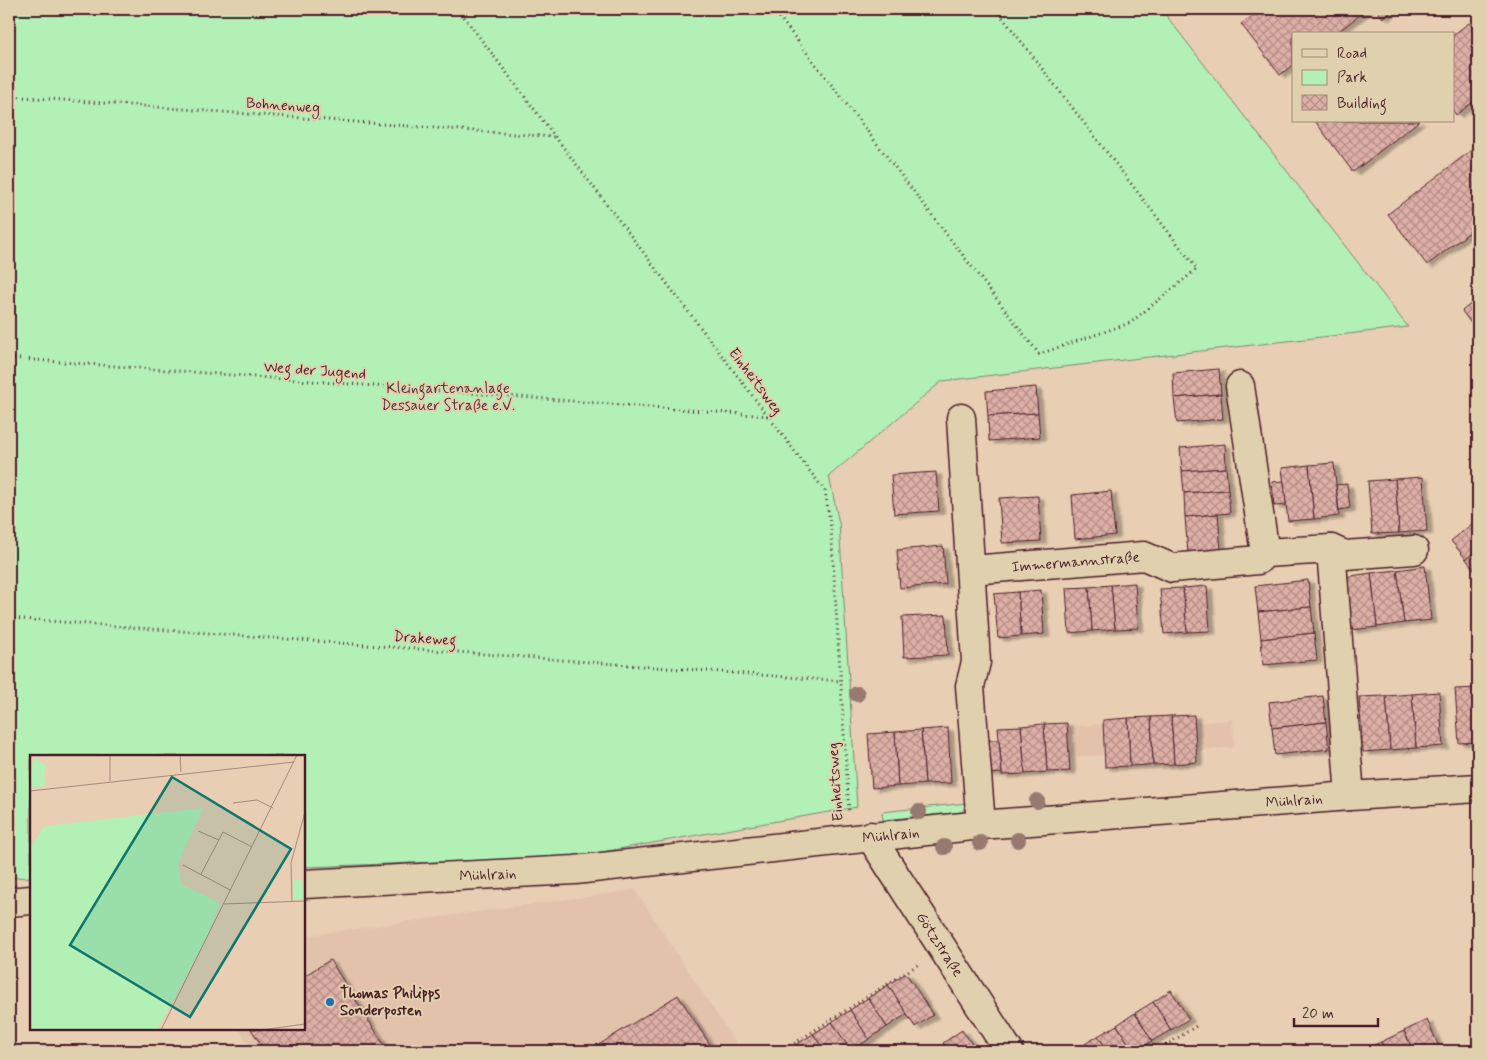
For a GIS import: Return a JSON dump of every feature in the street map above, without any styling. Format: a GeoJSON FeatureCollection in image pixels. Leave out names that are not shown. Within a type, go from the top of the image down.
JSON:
{"type":"FeatureCollection","features":[{"type":"Feature","properties":{"kind":"street"},"geometry":{"type":"LineString","coordinates":[[1240,386],[1265,553]]}},
{"type":"Feature","properties":{"kind":"street"},"geometry":{"type":"LineString","coordinates":[[960,418],[976,662],[970,686],[980,825]]}},
{"type":"Feature","properties":{"kind":"street"},"geometry":{"type":"LineString","coordinates":[[1331,549],[1350,796]]}},
{"type":"Feature","properties":{"kind":"street","name":"Immermannstraße"},"geometry":{"type":"LineString","coordinates":[[971,570],[1144,556],[1172,568],[1258,560],[1265,553],[1331,549],[1345,555],[1414,550]]}},
{"type":"Feature","properties":{"kind":"street","name":"Mühlrain"},"geometry":{"type":"LineString","coordinates":[[305,884],[575,870],[980,825],[1350,796],[1478,788]]}},
{"type":"Feature","properties":{"kind":"street","name":"Götzstraße"},"geometry":{"type":"LineString","coordinates":[[860,838],[942,948],[1009,1051]]}},
{"type":"Feature","properties":{"kind":"street"},"geometry":{"type":"LineString","coordinates":[[9,902],[30,900]]}},
{"type":"Feature","properties":{"kind":"path","name":"Einheitsweg"},"geometry":{"type":"LineString","coordinates":[[458,9],[825,491],[831,528],[840,681],[860,838]]}},
{"type":"Feature","properties":{"kind":"path"},"geometry":{"type":"LineString","coordinates":[[773,9],[1040,354],[1130,323],[1197,269],[996,9]]}},
{"type":"Feature","properties":{"kind":"path","name":"Bohnenweg"},"geometry":{"type":"LineString","coordinates":[[9,96],[555,137]]}},
{"type":"Feature","properties":{"kind":"path","name":"Weg der Jugend"},"geometry":{"type":"LineString","coordinates":[[9,358],[768,416]]}},
{"type":"Feature","properties":{"kind":"path","name":"Drakeweg"},"geometry":{"type":"LineString","coordinates":[[9,618],[840,681]]}},
{"type":"Feature","properties":{"kind":"path"},"geometry":{"type":"LineString","coordinates":[[790,1046],[942,948]]}},
{"type":"Feature","properties":{"kind":"path"},"geometry":{"type":"LineString","coordinates":[[1157,1051],[1198,1025]]}},
{"type":"Feature","properties":{"kind":"shaded area"},"geometry":{"type":"Polygon","coordinates":[[[1232,720],[1235,747],[1196,750],[1194,723],[1232,720]]]}},
{"type":"Feature","properties":{"kind":"shaded area"},"geometry":{"type":"Polygon","coordinates":[[[1103,724],[1105,755],[1069,757],[1067,727],[1103,724]]]}},
{"type":"Feature","properties":{"kind":"shaded area"},"geometry":{"type":"Polygon","coordinates":[[[635,890],[741,1051],[253,1051],[240,1030],[305,1030],[305,936],[635,890]]]}},
{"type":"Feature","properties":{"kind":"green space","name":"Kleingartenanlage Dessauer Straße e.V."},"geometry":{"type":"Polygon","coordinates":[[[9,9],[1161,9],[1408,327],[942,381],[829,476],[839,523],[857,807],[573,857],[305,867],[305,755],[30,755],[30,877],[9,878],[9,9]]]}},
{"type":"Feature","properties":{"kind":"green space"},"geometry":{"type":"Polygon","coordinates":[[[967,803],[962,812],[883,820],[882,812],[967,803]]]}},
{"type":"Feature","properties":{"kind":"building"},"geometry":{"type":"Polygon","coordinates":[[[1262,9],[1368,9],[1338,32],[1292,32],[1292,66],[1280,75],[1241,24],[1262,9]]]}},
{"type":"Feature","properties":{"kind":"building"},"geometry":{"type":"Polygon","coordinates":[[[1376,9],[1395,9],[1383,18],[1376,9]]]}},
{"type":"Feature","properties":{"kind":"building"},"geometry":{"type":"Polygon","coordinates":[[[1469,23],[1478,35],[1478,98],[1456,115],[1454,112],[1454,34],[1469,23]]]}},
{"type":"Feature","properties":{"kind":"building"},"geometry":{"type":"Polygon","coordinates":[[[1316,122],[1418,122],[1353,172],[1316,122]]]}},
{"type":"Feature","properties":{"kind":"building"},"geometry":{"type":"Polygon","coordinates":[[[1478,145],[1478,226],[1427,265],[1388,214],[1478,145]]]}},
{"type":"Feature","properties":{"kind":"building"},"geometry":{"type":"Polygon","coordinates":[[[1478,298],[1478,333],[1462,311],[1478,298]]]}},
{"type":"Feature","properties":{"kind":"building"},"geometry":{"type":"Polygon","coordinates":[[[1219,369],[1221,394],[1174,398],[1173,373],[1219,369]]]}},
{"type":"Feature","properties":{"kind":"building"},"geometry":{"type":"Polygon","coordinates":[[[1036,387],[1038,413],[988,416],[986,391],[1036,387]]]}},
{"type":"Feature","properties":{"kind":"building"},"geometry":{"type":"Polygon","coordinates":[[[1221,394],[1223,419],[1177,423],[1174,398],[1221,394]]]}},
{"type":"Feature","properties":{"kind":"building"},"geometry":{"type":"Polygon","coordinates":[[[1038,413],[1040,437],[989,441],[988,416],[1038,413]]]}},
{"type":"Feature","properties":{"kind":"building"},"geometry":{"type":"Polygon","coordinates":[[[1225,444],[1226,468],[1182,471],[1180,448],[1225,444]]]}},
{"type":"Feature","properties":{"kind":"building"},"geometry":{"type":"Polygon","coordinates":[[[1334,463],[1339,516],[1314,519],[1309,465],[1334,463]]]}},
{"type":"Feature","properties":{"kind":"building"},"geometry":{"type":"Polygon","coordinates":[[[1309,465],[1314,519],[1288,521],[1282,468],[1309,465]]]}},
{"type":"Feature","properties":{"kind":"building"},"geometry":{"type":"Polygon","coordinates":[[[1226,468],[1228,490],[1184,493],[1182,471],[1226,468]]]}},
{"type":"Feature","properties":{"kind":"building"},"geometry":{"type":"Polygon","coordinates":[[[936,472],[939,511],[894,514],[891,475],[936,472]]]}},
{"type":"Feature","properties":{"kind":"building"},"geometry":{"type":"Polygon","coordinates":[[[1423,477],[1427,531],[1399,533],[1395,479],[1423,477]]]}},
{"type":"Feature","properties":{"kind":"building"},"geometry":{"type":"Polygon","coordinates":[[[1395,479],[1399,533],[1372,534],[1368,481],[1395,479]]]}},
{"type":"Feature","properties":{"kind":"building"},"geometry":{"type":"Polygon","coordinates":[[[1284,481],[1286,505],[1274,506],[1272,482],[1284,481]]]}},
{"type":"Feature","properties":{"kind":"building"},"geometry":{"type":"Polygon","coordinates":[[[1347,484],[1350,508],[1339,510],[1336,485],[1347,484]]]}},
{"type":"Feature","properties":{"kind":"building"},"geometry":{"type":"Polygon","coordinates":[[[1228,490],[1230,513],[1185,517],[1184,493],[1228,490]]]}},
{"type":"Feature","properties":{"kind":"building"},"geometry":{"type":"Polygon","coordinates":[[[1111,491],[1115,535],[1075,539],[1072,495],[1111,491]]]}},
{"type":"Feature","properties":{"kind":"building"},"geometry":{"type":"Polygon","coordinates":[[[1038,496],[1041,541],[1002,543],[999,498],[1038,496]]]}},
{"type":"Feature","properties":{"kind":"building"},"geometry":{"type":"Polygon","coordinates":[[[1218,514],[1221,551],[1188,554],[1185,517],[1218,514]]]}},
{"type":"Feature","properties":{"kind":"building"},"geometry":{"type":"Polygon","coordinates":[[[1478,519],[1478,549],[1466,559],[1451,541],[1478,519]]]}},
{"type":"Feature","properties":{"kind":"building"},"geometry":{"type":"Polygon","coordinates":[[[943,546],[946,584],[900,588],[897,550],[943,546]]]}},
{"type":"Feature","properties":{"kind":"building"},"geometry":{"type":"Polygon","coordinates":[[[1478,549],[1478,575],[1466,559],[1478,549]]]}},
{"type":"Feature","properties":{"kind":"building"},"geometry":{"type":"Polygon","coordinates":[[[1425,566],[1431,620],[1404,623],[1397,570],[1425,566]]]}},
{"type":"Feature","properties":{"kind":"building"},"geometry":{"type":"Polygon","coordinates":[[[1397,570],[1404,623],[1377,627],[1371,573],[1397,570]]]}},
{"type":"Feature","properties":{"kind":"building"},"geometry":{"type":"Polygon","coordinates":[[[1371,573],[1377,627],[1351,630],[1344,577],[1371,573]]]}},
{"type":"Feature","properties":{"kind":"building"},"geometry":{"type":"Polygon","coordinates":[[[1308,580],[1311,607],[1258,612],[1255,586],[1308,580]]]}},
{"type":"Feature","properties":{"kind":"building"},"geometry":{"type":"Polygon","coordinates":[[[1135,583],[1138,628],[1115,629],[1111,585],[1135,583]]]}},
{"type":"Feature","properties":{"kind":"building"},"geometry":{"type":"Polygon","coordinates":[[[1111,585],[1115,629],[1092,631],[1089,587],[1111,585]]]}},
{"type":"Feature","properties":{"kind":"building"},"geometry":{"type":"Polygon","coordinates":[[[1207,586],[1210,631],[1187,632],[1183,588],[1207,586]]]}},
{"type":"Feature","properties":{"kind":"building"},"geometry":{"type":"Polygon","coordinates":[[[1089,587],[1092,631],[1069,633],[1066,588],[1089,587]]]}},
{"type":"Feature","properties":{"kind":"building"},"geometry":{"type":"Polygon","coordinates":[[[1183,588],[1187,632],[1164,634],[1160,589],[1183,588]]]}},
{"type":"Feature","properties":{"kind":"building"},"geometry":{"type":"Polygon","coordinates":[[[1041,590],[1044,634],[1021,636],[1018,592],[1041,590]]]}},
{"type":"Feature","properties":{"kind":"building"},"geometry":{"type":"Polygon","coordinates":[[[1018,592],[1021,636],[998,638],[994,594],[1018,592]]]}},
{"type":"Feature","properties":{"kind":"building"},"geometry":{"type":"Polygon","coordinates":[[[1311,607],[1314,633],[1261,639],[1258,612],[1311,607]]]}},
{"type":"Feature","properties":{"kind":"building"},"geometry":{"type":"Polygon","coordinates":[[[946,615],[948,655],[904,657],[902,617],[946,615]]]}},
{"type":"Feature","properties":{"kind":"building"},"geometry":{"type":"Polygon","coordinates":[[[1314,633],[1317,660],[1263,665],[1261,639],[1314,633]]]}},
{"type":"Feature","properties":{"kind":"building"},"geometry":{"type":"Polygon","coordinates":[[[1478,688],[1478,742],[1459,743],[1455,689],[1478,688]]]}},
{"type":"Feature","properties":{"kind":"building"},"geometry":{"type":"Polygon","coordinates":[[[1439,692],[1443,746],[1416,748],[1412,694],[1439,692]]]}},
{"type":"Feature","properties":{"kind":"building"},"geometry":{"type":"Polygon","coordinates":[[[1412,694],[1416,748],[1390,750],[1386,696],[1412,694]]]}},
{"type":"Feature","properties":{"kind":"building"},"geometry":{"type":"Polygon","coordinates":[[[1323,696],[1326,722],[1272,728],[1269,702],[1323,696]]]}},
{"type":"Feature","properties":{"kind":"building"},"geometry":{"type":"Polygon","coordinates":[[[1386,696],[1390,750],[1363,752],[1359,697],[1386,696]]]}},
{"type":"Feature","properties":{"kind":"building"},"geometry":{"type":"Polygon","coordinates":[[[1194,715],[1197,762],[1174,764],[1171,716],[1194,715]]]}},
{"type":"Feature","properties":{"kind":"building"},"geometry":{"type":"Polygon","coordinates":[[[1171,716],[1174,764],[1153,765],[1151,717],[1171,716]]]}},
{"type":"Feature","properties":{"kind":"building"},"geometry":{"type":"Polygon","coordinates":[[[1151,717],[1153,765],[1130,766],[1128,718],[1151,717]]]}},
{"type":"Feature","properties":{"kind":"building"},"geometry":{"type":"Polygon","coordinates":[[[1128,718],[1130,766],[1105,767],[1103,720],[1128,718]]]}},
{"type":"Feature","properties":{"kind":"building"},"geometry":{"type":"Polygon","coordinates":[[[1326,722],[1329,749],[1275,755],[1272,728],[1326,722]]]}},
{"type":"Feature","properties":{"kind":"building"},"geometry":{"type":"Polygon","coordinates":[[[1067,723],[1070,771],[1047,772],[1044,724],[1067,723]]]}},
{"type":"Feature","properties":{"kind":"building"},"geometry":{"type":"Polygon","coordinates":[[[1044,724],[1047,772],[1025,774],[1021,726],[1044,724]]]}},
{"type":"Feature","properties":{"kind":"building"},"geometry":{"type":"Polygon","coordinates":[[[1021,726],[1025,774],[1002,775],[998,727],[1021,726]]]}},
{"type":"Feature","properties":{"kind":"building"},"geometry":{"type":"Polygon","coordinates":[[[948,728],[951,783],[925,784],[921,730],[948,728]]]}},
{"type":"Feature","properties":{"kind":"building"},"geometry":{"type":"Polygon","coordinates":[[[921,730],[925,784],[898,786],[895,732],[921,730]]]}},
{"type":"Feature","properties":{"kind":"building"},"geometry":{"type":"Polygon","coordinates":[[[895,732],[898,786],[872,788],[868,734],[895,732]]]}},
{"type":"Feature","properties":{"kind":"building"},"geometry":{"type":"Polygon","coordinates":[[[984,740],[999,740],[1002,773],[987,774],[984,740]]]}},
{"type":"Feature","properties":{"kind":"building","name":"Thomas Philipps Sonderposten"},"geometry":{"type":"Polygon","coordinates":[[[330,960],[388,1051],[265,1051],[252,1030],[305,1030],[305,975],[330,960]]]}},
{"type":"Feature","properties":{"kind":"building"},"geometry":{"type":"Polygon","coordinates":[[[906,973],[933,1015],[915,1027],[888,985],[906,973]]]}},
{"type":"Feature","properties":{"kind":"building"},"geometry":{"type":"Polygon","coordinates":[[[888,985],[907,1014],[887,1027],[868,998],[888,985]]]}},
{"type":"Feature","properties":{"kind":"building"},"geometry":{"type":"Polygon","coordinates":[[[1171,990],[1189,1019],[1171,1030],[1153,1002],[1171,990]]]}},
{"type":"Feature","properties":{"kind":"building"},"geometry":{"type":"Polygon","coordinates":[[[678,995],[714,1051],[589,1051],[678,995]]]}},
{"type":"Feature","properties":{"kind":"building"},"geometry":{"type":"Polygon","coordinates":[[[868,998],[887,1027],[869,1039],[850,1010],[868,998]]]}},
{"type":"Feature","properties":{"kind":"building"},"geometry":{"type":"Polygon","coordinates":[[[1153,1002],[1171,1030],[1152,1041],[1135,1013],[1153,1002]]]}},
{"type":"Feature","properties":{"kind":"building"},"geometry":{"type":"Polygon","coordinates":[[[850,1010],[869,1039],[851,1051],[832,1022],[850,1010]]]}},
{"type":"Feature","properties":{"kind":"building"},"geometry":{"type":"Polygon","coordinates":[[[1135,1013],[1152,1041],[1137,1051],[1133,1051],[1117,1025],[1135,1013]]]}},
{"type":"Feature","properties":{"kind":"building"},"geometry":{"type":"Polygon","coordinates":[[[1427,1020],[1441,1051],[1413,1051],[1404,1031],[1427,1020]]]}},
{"type":"Feature","properties":{"kind":"building"},"geometry":{"type":"Polygon","coordinates":[[[832,1022],[851,1051],[825,1051],[813,1034],[832,1022]]]}},
{"type":"Feature","properties":{"kind":"building"},"geometry":{"type":"Polygon","coordinates":[[[1117,1025],[1133,1051],[1108,1051],[1098,1036],[1117,1025]]]}},
{"type":"Feature","properties":{"kind":"building"},"geometry":{"type":"Polygon","coordinates":[[[962,1030],[977,1051],[949,1051],[943,1043],[962,1030]]]}},
{"type":"Feature","properties":{"kind":"building"},"geometry":{"type":"Polygon","coordinates":[[[1404,1031],[1413,1051],[1385,1051],[1381,1042],[1404,1031]]]}},
{"type":"Feature","properties":{"kind":"building"},"geometry":{"type":"Polygon","coordinates":[[[813,1034],[825,1051],[786,1051],[813,1034]]]}},
{"type":"Feature","properties":{"kind":"building"},"geometry":{"type":"Polygon","coordinates":[[[1098,1036],[1108,1051],[1083,1051],[1080,1047],[1098,1036]]]}},
{"type":"Feature","properties":{"kind":"building"},"geometry":{"type":"Polygon","coordinates":[[[1381,1042],[1385,1051],[1359,1051],[1381,1042]]]}},
{"type":"Feature","properties":{"kind":"place","name":"Thomas Philipps Sonderposten"},"geometry":{"type":"Point","coordinates":[330,1002]}}]}
